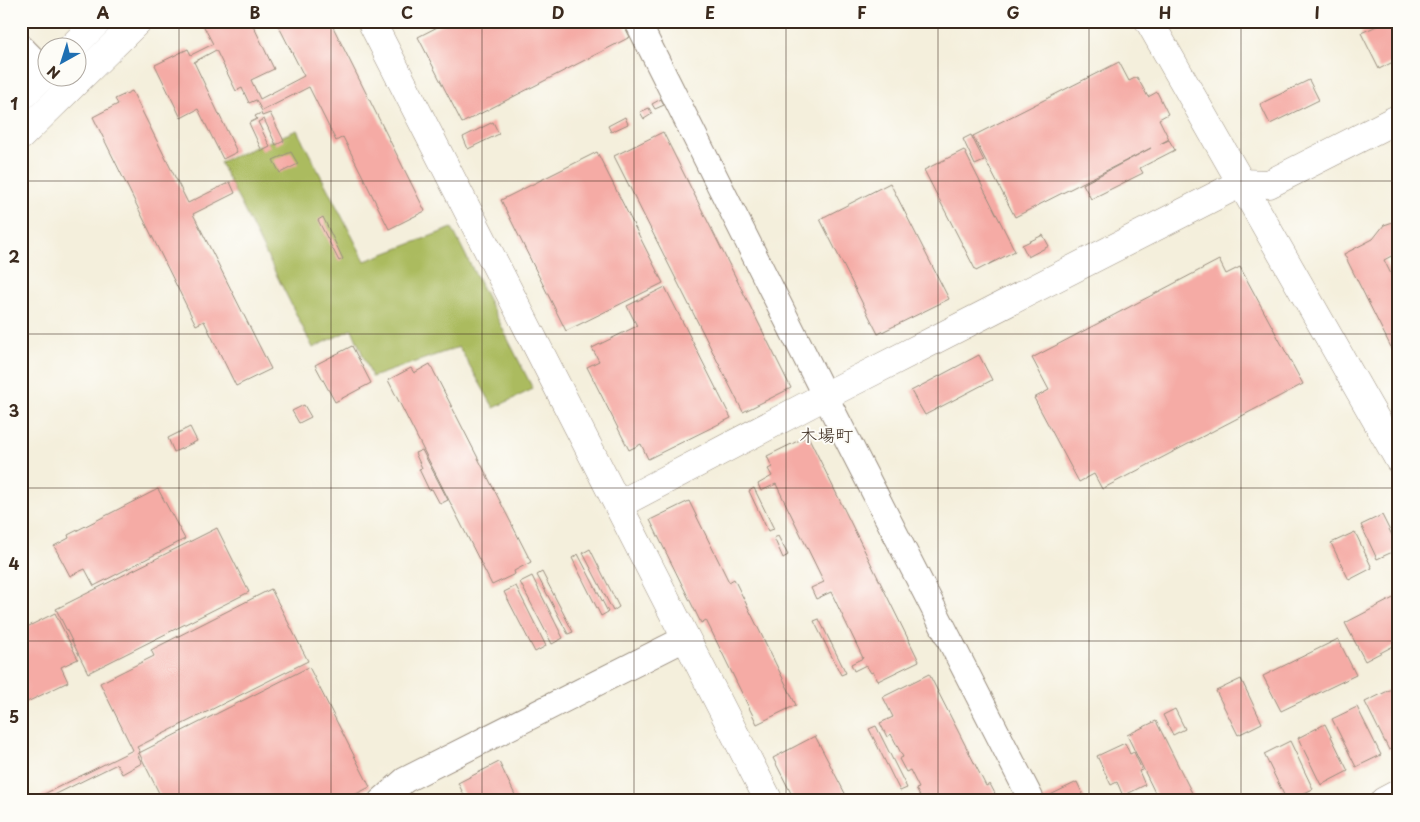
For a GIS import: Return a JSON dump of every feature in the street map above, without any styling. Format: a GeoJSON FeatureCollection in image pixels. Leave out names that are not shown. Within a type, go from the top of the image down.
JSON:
{"type":"FeatureCollection","features":[{"type":"Feature","properties":{"kind":"street"},"geometry":{"type":"LineString","coordinates":[[81,38],[98,21]]}},
{"type":"Feature","properties":{"kind":"street"},"geometry":{"type":"LineString","coordinates":[[21,136],[138,21]]}},
{"type":"Feature","properties":{"kind":"street"},"geometry":{"type":"LineString","coordinates":[[371,21],[769,801]]}},
{"type":"Feature","properties":{"kind":"street"},"geometry":{"type":"LineString","coordinates":[[637,21],[825,396],[1032,801]]}},
{"type":"Feature","properties":{"kind":"street"},"geometry":{"type":"LineString","coordinates":[[1149,21],[1399,460]]}},
{"type":"Feature","properties":{"kind":"street"},"geometry":{"type":"LineString","coordinates":[[21,46],[38,62]]}},
{"type":"Feature","properties":{"kind":"street"},"geometry":{"type":"LineString","coordinates":[[21,97],[38,80]]}},
{"type":"Feature","properties":{"kind":"street"},"geometry":{"type":"LineString","coordinates":[[618,505],[825,396],[1241,183],[1269,184],[1399,118]]}},
{"type":"Feature","properties":{"kind":"street"},"geometry":{"type":"LineString","coordinates":[[381,801],[405,780],[686,638]]}},
{"type":"Feature","properties":{"kind":"street"},"geometry":{"type":"LineString","coordinates":[[1384,801],[1399,793]]}},
{"type":"Feature","properties":{"kind":"green space"},"geometry":{"type":"Polygon","coordinates":[[[297,130],[365,261],[452,228],[533,389],[494,408],[459,347],[372,377],[352,329],[313,348],[220,162],[297,130]]]}},
{"type":"Feature","properties":{"kind":"building"},"geometry":{"type":"Polygon","coordinates":[[[201,21],[251,21],[274,69],[251,80],[260,99],[304,76],[276,21],[330,21],[425,211],[389,229],[343,137],[336,141],[309,87],[262,111],[256,100],[249,103],[242,88],[236,91],[216,50],[194,62],[237,152],[223,159],[198,109],[181,118],[155,65],[188,49],[191,55],[213,44],[201,21]]]}},
{"type":"Feature","properties":{"kind":"building"},"geometry":{"type":"Polygon","coordinates":[[[449,21],[622,21],[630,37],[462,123],[418,37],[449,21]]]}},
{"type":"Feature","properties":{"kind":"building"},"geometry":{"type":"Polygon","coordinates":[[[1377,21],[1399,21],[1399,59],[1379,69],[1361,33],[1379,25],[1377,21]]]}},
{"type":"Feature","properties":{"kind":"building"},"geometry":{"type":"Polygon","coordinates":[[[1119,62],[1129,81],[1137,77],[1148,97],[1157,92],[1168,114],[1159,119],[1169,139],[1160,144],[1169,140],[1175,150],[1140,168],[1143,173],[1091,199],[1083,184],[1151,148],[1015,217],[973,136],[1119,62]]]}},
{"type":"Feature","properties":{"kind":"building"},"geometry":{"type":"Polygon","coordinates":[[[1309,80],[1319,100],[1270,124],[1260,104],[1309,80]]]}},
{"type":"Feature","properties":{"kind":"building"},"geometry":{"type":"Polygon","coordinates":[[[132,91],[188,203],[230,182],[235,193],[193,214],[271,369],[236,386],[204,321],[196,325],[93,117],[118,104],[115,99],[132,91]]]}},
{"type":"Feature","properties":{"kind":"building"},"geometry":{"type":"Polygon","coordinates":[[[661,99],[664,105],[655,109],[652,104],[661,99]]]}},
{"type":"Feature","properties":{"kind":"building"},"geometry":{"type":"Polygon","coordinates":[[[649,108],[652,114],[644,119],[640,112],[649,108]]]}},
{"type":"Feature","properties":{"kind":"building"},"geometry":{"type":"Polygon","coordinates":[[[261,113],[262,116],[270,113],[284,141],[276,145],[264,119],[258,122],[270,147],[262,151],[249,123],[257,119],[255,116],[261,113]]]}},
{"type":"Feature","properties":{"kind":"building"},"geometry":{"type":"Polygon","coordinates":[[[625,117],[628,124],[611,132],[608,126],[625,117]]]}},
{"type":"Feature","properties":{"kind":"building"},"geometry":{"type":"Polygon","coordinates":[[[493,122],[499,134],[468,149],[463,137],[493,122]]]}},
{"type":"Feature","properties":{"kind":"building"},"geometry":{"type":"Polygon","coordinates":[[[663,132],[791,388],[743,412],[614,156],[663,132]]]}},
{"type":"Feature","properties":{"kind":"building"},"geometry":{"type":"Polygon","coordinates":[[[971,135],[984,161],[975,165],[963,139],[971,135]]]}},
{"type":"Feature","properties":{"kind":"building"},"geometry":{"type":"Polygon","coordinates":[[[964,150],[1015,251],[976,271],[924,170],[964,150]]]}},
{"type":"Feature","properties":{"kind":"building"},"geometry":{"type":"Polygon","coordinates":[[[291,152],[298,164],[280,173],[273,160],[291,152]]]}},
{"type":"Feature","properties":{"kind":"building"},"geometry":{"type":"Polygon","coordinates":[[[597,152],[663,283],[566,331],[501,200],[597,152]]]}},
{"type":"Feature","properties":{"kind":"building"},"geometry":{"type":"Polygon","coordinates":[[[890,183],[949,299],[878,334],[820,219],[890,183]]]}},
{"type":"Feature","properties":{"kind":"building"},"geometry":{"type":"Polygon","coordinates":[[[323,217],[343,259],[339,261],[318,220],[323,217]]]}},
{"type":"Feature","properties":{"kind":"building"},"geometry":{"type":"Polygon","coordinates":[[[1399,220],[1399,252],[1384,260],[1399,290],[1399,363],[1344,254],[1373,239],[1384,225],[1399,220]]]}},
{"type":"Feature","properties":{"kind":"building"},"geometry":{"type":"Polygon","coordinates":[[[1043,235],[1049,246],[1028,257],[1022,245],[1043,235]]]}},
{"type":"Feature","properties":{"kind":"building"},"geometry":{"type":"Polygon","coordinates":[[[1219,260],[1226,274],[1240,267],[1303,384],[1102,489],[1094,474],[1079,482],[1034,398],[1049,390],[1032,358],[1219,260]]]}},
{"type":"Feature","properties":{"kind":"building"},"geometry":{"type":"Polygon","coordinates":[[[665,287],[731,418],[648,459],[641,444],[629,450],[587,367],[599,361],[592,348],[637,326],[627,306],[665,287]]]}},
{"type":"Feature","properties":{"kind":"building"},"geometry":{"type":"Polygon","coordinates":[[[352,346],[371,383],[335,402],[315,365],[352,346]]]}},
{"type":"Feature","properties":{"kind":"building"},"geometry":{"type":"Polygon","coordinates":[[[979,355],[992,380],[925,415],[911,391],[979,355]]]}},
{"type":"Feature","properties":{"kind":"building"},"geometry":{"type":"Polygon","coordinates":[[[430,364],[531,562],[514,571],[515,574],[492,585],[388,380],[411,368],[414,373],[430,364]]]}},
{"type":"Feature","properties":{"kind":"building"},"geometry":{"type":"Polygon","coordinates":[[[304,405],[311,417],[299,423],[292,411],[304,405]]]}},
{"type":"Feature","properties":{"kind":"building"},"geometry":{"type":"Polygon","coordinates":[[[190,427],[197,441],[174,452],[168,438],[190,427]]]}},
{"type":"Feature","properties":{"kind":"building"},"geometry":{"type":"Polygon","coordinates":[[[808,436],[919,661],[878,681],[866,665],[854,671],[851,664],[863,658],[831,592],[816,599],[811,588],[824,582],[776,484],[761,491],[758,484],[772,476],[768,469],[772,467],[767,456],[808,436]]]}},
{"type":"Feature","properties":{"kind":"building"},"geometry":{"type":"Polygon","coordinates":[[[422,450],[448,500],[440,504],[432,489],[429,490],[419,469],[422,468],[415,453],[422,450]]]}},
{"type":"Feature","properties":{"kind":"building"},"geometry":{"type":"Polygon","coordinates":[[[754,488],[774,529],[768,531],[749,491],[754,488]]]}},
{"type":"Feature","properties":{"kind":"building"},"geometry":{"type":"Polygon","coordinates":[[[158,489],[185,539],[94,586],[85,569],[70,576],[54,546],[69,538],[68,535],[158,489]]]}},
{"type":"Feature","properties":{"kind":"building"},"geometry":{"type":"Polygon","coordinates":[[[689,501],[729,582],[734,579],[796,705],[757,724],[706,620],[701,623],[650,520],[689,501]]]}},
{"type":"Feature","properties":{"kind":"building"},"geometry":{"type":"Polygon","coordinates":[[[1382,515],[1399,549],[1377,559],[1361,525],[1382,515]]]}},
{"type":"Feature","properties":{"kind":"building"},"geometry":{"type":"Polygon","coordinates":[[[217,528],[249,592],[88,673],[56,609],[217,528]]]}},
{"type":"Feature","properties":{"kind":"building"},"geometry":{"type":"Polygon","coordinates":[[[1355,532],[1372,568],[1349,580],[1331,543],[1355,532]]]}},
{"type":"Feature","properties":{"kind":"building"},"geometry":{"type":"Polygon","coordinates":[[[778,536],[788,555],[783,558],[774,538],[778,536]]]}},
{"type":"Feature","properties":{"kind":"building"},"geometry":{"type":"Polygon","coordinates":[[[590,549],[619,607],[613,611],[583,553],[590,549]]]}},
{"type":"Feature","properties":{"kind":"building"},"geometry":{"type":"Polygon","coordinates":[[[578,554],[608,612],[601,616],[572,558],[578,554]]]}},
{"type":"Feature","properties":{"kind":"building"},"geometry":{"type":"Polygon","coordinates":[[[542,572],[573,632],[568,634],[537,575],[542,572]]]}},
{"type":"Feature","properties":{"kind":"building"},"geometry":{"type":"Polygon","coordinates":[[[532,576],[563,638],[552,644],[520,582],[532,576]]]}},
{"type":"Feature","properties":{"kind":"building"},"geometry":{"type":"Polygon","coordinates":[[[516,586],[546,646],[535,652],[504,592],[516,586]]]}},
{"type":"Feature","properties":{"kind":"building"},"geometry":{"type":"Polygon","coordinates":[[[271,589],[308,661],[137,747],[140,752],[137,754],[142,763],[122,774],[117,764],[42,801],[30,801],[133,750],[100,683],[154,656],[151,650],[271,589]]]}},
{"type":"Feature","properties":{"kind":"building"},"geometry":{"type":"Polygon","coordinates":[[[1399,595],[1399,643],[1365,661],[1345,623],[1399,595]]]}},
{"type":"Feature","properties":{"kind":"building"},"geometry":{"type":"Polygon","coordinates":[[[55,613],[78,659],[61,667],[68,682],[21,705],[21,630],[55,613]]]}},
{"type":"Feature","properties":{"kind":"building"},"geometry":{"type":"Polygon","coordinates":[[[819,619],[846,673],[841,675],[814,621],[819,619]]]}},
{"type":"Feature","properties":{"kind":"building"},"geometry":{"type":"Polygon","coordinates":[[[1338,639],[1356,675],[1281,711],[1263,676],[1338,639]]]}},
{"type":"Feature","properties":{"kind":"building"},"geometry":{"type":"Polygon","coordinates":[[[309,667],[370,787],[342,801],[163,801],[139,753],[309,667]]]}},
{"type":"Feature","properties":{"kind":"building"},"geometry":{"type":"Polygon","coordinates":[[[929,674],[986,786],[990,784],[999,801],[930,801],[928,797],[922,800],[916,789],[919,788],[910,770],[906,772],[899,759],[903,757],[891,734],[887,737],[880,723],[893,717],[883,697],[929,674]]]}},
{"type":"Feature","properties":{"kind":"building"},"geometry":{"type":"Polygon","coordinates":[[[1241,679],[1262,723],[1238,735],[1216,691],[1241,679]]]}},
{"type":"Feature","properties":{"kind":"building"},"geometry":{"type":"Polygon","coordinates":[[[1392,689],[1399,703],[1399,746],[1389,750],[1365,702],[1392,689]]]}},
{"type":"Feature","properties":{"kind":"building"},"geometry":{"type":"Polygon","coordinates":[[[1357,707],[1381,755],[1356,767],[1332,719],[1357,707]]]}},
{"type":"Feature","properties":{"kind":"building"},"geometry":{"type":"Polygon","coordinates":[[[1175,709],[1185,729],[1173,735],[1163,715],[1175,709]]]}},
{"type":"Feature","properties":{"kind":"building"},"geometry":{"type":"Polygon","coordinates":[[[1156,721],[1196,801],[1159,801],[1127,735],[1156,721]]]}},
{"type":"Feature","properties":{"kind":"building"},"geometry":{"type":"Polygon","coordinates":[[[1325,724],[1348,771],[1321,785],[1298,738],[1325,724]]]}},
{"type":"Feature","properties":{"kind":"building"},"geometry":{"type":"Polygon","coordinates":[[[876,726],[907,788],[900,791],[869,729],[876,726]]]}},
{"type":"Feature","properties":{"kind":"building"},"geometry":{"type":"Polygon","coordinates":[[[815,736],[849,801],[795,801],[773,758],[815,736]]]}},
{"type":"Feature","properties":{"kind":"building"},"geometry":{"type":"Polygon","coordinates":[[[1290,741],[1313,789],[1287,801],[1264,754],[1290,741]]]}},
{"type":"Feature","properties":{"kind":"building"},"geometry":{"type":"Polygon","coordinates":[[[1125,743],[1130,754],[1134,752],[1142,770],[1139,771],[1145,785],[1123,796],[1117,782],[1111,785],[1097,756],[1125,743]]]}},
{"type":"Feature","properties":{"kind":"building"},"geometry":{"type":"Polygon","coordinates":[[[499,762],[518,801],[463,801],[461,796],[464,795],[458,783],[499,762]]]}},
{"type":"Feature","properties":{"kind":"building"},"geometry":{"type":"Polygon","coordinates":[[[1077,782],[1086,801],[1038,801],[1077,782]]]}},
{"type":"Feature","properties":{"kind":"district","name":"木場町"},"geometry":{"type":"Point","coordinates":[826,434]}}]}
